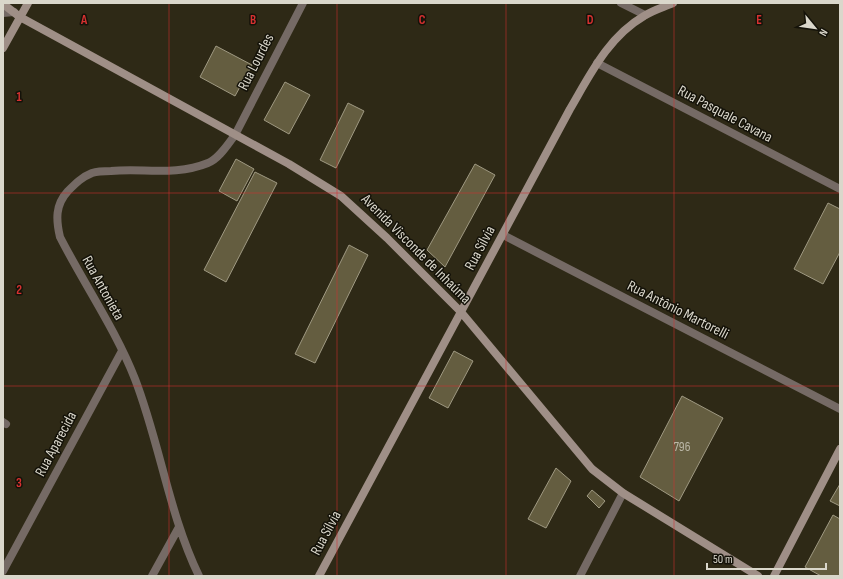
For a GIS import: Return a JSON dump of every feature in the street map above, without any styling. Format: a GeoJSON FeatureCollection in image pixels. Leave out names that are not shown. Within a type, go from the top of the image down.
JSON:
{"type":"FeatureCollection","features":[{"type":"Feature","properties":{"kind":"main road"},"geometry":{"type":"LineString","coordinates":[[3,48],[17,15],[28,3]]}},
{"type":"Feature","properties":{"kind":"main road","name":"Rua Sílvia"},"geometry":{"type":"LineString","coordinates":[[319,576],[570,110],[597,63],[617,38],[644,15],[673,3]]}},
{"type":"Feature","properties":{"kind":"main road","name":"Avenida Visconde de Inhaúma"},"geometry":{"type":"LineString","coordinates":[[3,4],[17,15],[296,168],[341,196],[387,238],[461,312],[592,469],[623,493],[758,576]]}},
{"type":"Feature","properties":{"kind":"main road"},"geometry":{"type":"LineString","coordinates":[[774,576],[840,449]]}},
{"type":"Feature","properties":{"kind":"street","name":"Rua Lourdes"},"geometry":{"type":"LineString","coordinates":[[235,135],[303,3]]}},
{"type":"Feature","properties":{"kind":"street"},"geometry":{"type":"LineString","coordinates":[[621,3],[644,15]]}},
{"type":"Feature","properties":{"kind":"street"},"geometry":{"type":"LineString","coordinates":[[3,13],[17,15]]}},
{"type":"Feature","properties":{"kind":"street","name":"Rua Pasquale Cavana"},"geometry":{"type":"LineString","coordinates":[[597,63],[840,190]]}},
{"type":"Feature","properties":{"kind":"street","name":"Rua Antonieta"},"geometry":{"type":"LineString","coordinates":[[199,576],[179,527],[158,448],[135,379],[122,351],[60,237],[56,221],[58,207],[65,195],[78,180],[94,172],[123,170],[185,170],[210,163],[225,149],[235,135]]}},
{"type":"Feature","properties":{"kind":"street","name":"Rua Antônio Martorelli"},"geometry":{"type":"LineString","coordinates":[[503,235],[840,409]]}},
{"type":"Feature","properties":{"kind":"street","name":"Rua Aparecida"},"geometry":{"type":"LineString","coordinates":[[3,571],[122,351]]}},
{"type":"Feature","properties":{"kind":"street"},"geometry":{"type":"LineString","coordinates":[[580,576],[623,493]]}},
{"type":"Feature","properties":{"kind":"street"},"geometry":{"type":"LineString","coordinates":[[152,576],[179,527]]}},
{"type":"Feature","properties":{"kind":"building"},"geometry":{"type":"Polygon","coordinates":[[[216,46],[252,65],[235,96],[200,77],[216,46]]]}},
{"type":"Feature","properties":{"kind":"building"},"geometry":{"type":"Polygon","coordinates":[[[285,82],[310,95],[289,134],[264,120],[285,82]]]}},
{"type":"Feature","properties":{"kind":"building"},"geometry":{"type":"Polygon","coordinates":[[[348,103],[364,111],[336,168],[320,160],[348,103]]]}},
{"type":"Feature","properties":{"kind":"building"},"geometry":{"type":"Polygon","coordinates":[[[236,159],[254,169],[237,201],[219,191],[236,159]]]}},
{"type":"Feature","properties":{"kind":"building"},"geometry":{"type":"Polygon","coordinates":[[[475,164],[495,175],[445,267],[427,250],[475,164]]]}},
{"type":"Feature","properties":{"kind":"building"},"geometry":{"type":"Polygon","coordinates":[[[255,172],[277,183],[226,282],[204,270],[255,172]]]}},
{"type":"Feature","properties":{"kind":"building"},"geometry":{"type":"Polygon","coordinates":[[[828,203],[840,209],[840,252],[823,284],[794,269],[828,203]]]}},
{"type":"Feature","properties":{"kind":"building"},"geometry":{"type":"Polygon","coordinates":[[[349,245],[368,255],[315,363],[295,354],[349,245]]]}},
{"type":"Feature","properties":{"kind":"building"},"geometry":{"type":"Polygon","coordinates":[[[454,351],[473,361],[448,408],[429,398],[454,351]]]}},
{"type":"Feature","properties":{"kind":"building"},"geometry":{"type":"Polygon","coordinates":[[[682,396],[723,418],[679,501],[640,477],[682,396]]]}},
{"type":"Feature","properties":{"kind":"building"},"geometry":{"type":"Polygon","coordinates":[[[556,468],[571,481],[546,528],[528,519],[556,468]]]}},
{"type":"Feature","properties":{"kind":"building"},"geometry":{"type":"Polygon","coordinates":[[[840,484],[840,506],[830,501],[840,484]]]}},
{"type":"Feature","properties":{"kind":"building"},"geometry":{"type":"Polygon","coordinates":[[[592,490],[605,501],[599,508],[587,496],[592,490]]]}},
{"type":"Feature","properties":{"kind":"building"},"geometry":{"type":"Polygon","coordinates":[[[833,515],[840,519],[840,576],[821,576],[805,567],[833,515]]]}}]}
